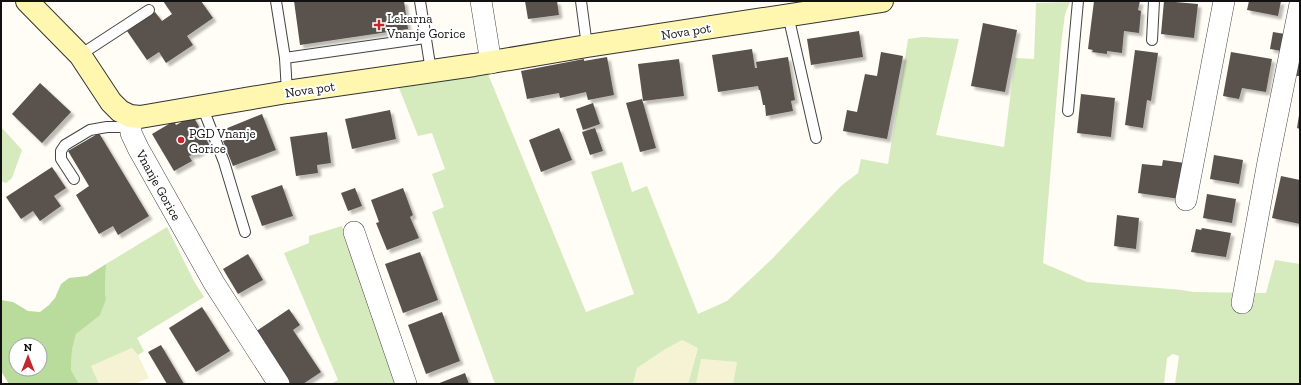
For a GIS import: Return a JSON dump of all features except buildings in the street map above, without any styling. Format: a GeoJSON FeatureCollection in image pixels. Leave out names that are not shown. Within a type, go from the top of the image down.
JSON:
{"type":"FeatureCollection","features":[{"type":"Feature","properties":{"kind":"street"},"geometry":{"type":"LineString","coordinates":[[27,1],[80,55],[111,102],[130,122]]}},
{"type":"Feature","properties":{"kind":"street"},"geometry":{"type":"LineString","coordinates":[[481,1],[491,63]]}},
{"type":"Feature","properties":{"kind":"street","name":"Nova pot"},"geometry":{"type":"LineString","coordinates":[[130,122],[140,117],[287,92],[491,63],[587,46],[788,15],[851,3],[882,1]]}},
{"type":"Feature","properties":{"kind":"street"},"geometry":{"type":"LineString","coordinates":[[1186,200],[1224,1]]}},
{"type":"Feature","properties":{"kind":"street"},"geometry":{"type":"LineString","coordinates":[[1242,303],[1268,162],[1300,4]]}},
{"type":"Feature","properties":{"kind":"street","name":"Vnanje Gorice"},"geometry":{"type":"LineString","coordinates":[[130,122],[131,133],[138,148],[214,283],[278,384]]}},
{"type":"Feature","properties":{"kind":"street"},"geometry":{"type":"LineString","coordinates":[[354,232],[406,384]]}},
{"type":"Feature","properties":{"kind":"lane"},"geometry":{"type":"LineString","coordinates":[[276,1],[285,58],[287,92]]}},
{"type":"Feature","properties":{"kind":"lane"},"geometry":{"type":"LineString","coordinates":[[420,1],[430,72]]}},
{"type":"Feature","properties":{"kind":"lane"},"geometry":{"type":"LineString","coordinates":[[580,1],[587,46]]}},
{"type":"Feature","properties":{"kind":"lane"},"geometry":{"type":"LineString","coordinates":[[1068,111],[1078,1]]}},
{"type":"Feature","properties":{"kind":"lane"},"geometry":{"type":"LineString","coordinates":[[1152,40],[1154,1]]}},
{"type":"Feature","properties":{"kind":"lane"},"geometry":{"type":"LineString","coordinates":[[80,55],[149,10]]}},
{"type":"Feature","properties":{"kind":"lane"},"geometry":{"type":"LineString","coordinates":[[788,15],[816,138]]}},
{"type":"Feature","properties":{"kind":"lane"},"geometry":{"type":"LineString","coordinates":[[285,58],[425,38]]}},
{"type":"Feature","properties":{"kind":"lane"},"geometry":{"type":"LineString","coordinates":[[202,106],[224,162],[245,232]]}},
{"type":"Feature","properties":{"kind":"lane"},"geometry":{"type":"LineString","coordinates":[[74,179],[61,159],[61,151],[65,145],[90,130],[130,122]]}},
{"type":"Feature","properties":{"kind":"shaded area"},"geometry":{"type":"Polygon","coordinates":[[[682,340],[698,347],[688,384],[633,384],[637,368],[682,340]]]}},
{"type":"Feature","properties":{"kind":"shaded area"},"geometry":{"type":"Polygon","coordinates":[[[132,348],[138,355],[149,378],[135,384],[99,384],[91,366],[132,348]]]}},
{"type":"Feature","properties":{"kind":"shaded area"},"geometry":{"type":"Polygon","coordinates":[[[700,359],[737,362],[733,384],[696,384],[700,359]]]}},
{"type":"Feature","properties":{"kind":"green space"},"geometry":{"type":"Polygon","coordinates":[[[1070,2],[1065,14],[1061,45],[1043,263],[1087,282],[1193,292],[1266,293],[1275,260],[1300,264],[1300,384],[1175,384],[1179,356],[1173,354],[1167,358],[1164,384],[733,384],[737,362],[701,359],[696,384],[688,384],[698,348],[682,340],[637,368],[633,384],[495,384],[432,212],[444,207],[432,174],[445,169],[432,133],[418,136],[399,88],[488,74],[586,312],[634,294],[591,172],[622,162],[632,192],[647,186],[698,314],[727,301],[773,258],[841,186],[858,173],[861,159],[888,164],[908,39],[922,37],[959,39],[936,135],[1004,147],[1015,58],[1034,59],[1036,3],[1070,2]]]}},
{"type":"Feature","properties":{"kind":"green space"},"geometry":{"type":"Polygon","coordinates":[[[1,127],[22,150],[12,178],[6,183],[1,181],[1,127]]]}},
{"type":"Feature","properties":{"kind":"green space"},"geometry":{"type":"Polygon","coordinates":[[[342,226],[397,384],[331,384],[338,380],[284,253],[309,243],[309,236],[342,226]]]}},
{"type":"Feature","properties":{"kind":"green space"},"geometry":{"type":"Polygon","coordinates":[[[167,227],[195,283],[204,297],[137,338],[144,351],[138,355],[132,348],[91,366],[99,384],[79,384],[71,370],[72,350],[76,334],[85,326],[106,299],[106,264],[167,227]]]}},
{"type":"Feature","properties":{"kind":"green space"},"geometry":{"type":"Polygon","coordinates":[[[106,264],[106,299],[100,315],[76,334],[72,350],[71,370],[79,384],[9,384],[1,371],[1,300],[13,302],[28,311],[40,312],[55,298],[61,284],[69,278],[87,276],[106,264]]]}},
{"type":"Feature","properties":{"kind":"place","name":"Lekarna Vnanje Gorice"},"geometry":{"type":"Point","coordinates":[379,25]}},
{"type":"Feature","properties":{"kind":"place","name":"PGD Vnanje Gorice"},"geometry":{"type":"Point","coordinates":[181,140]}}]}
